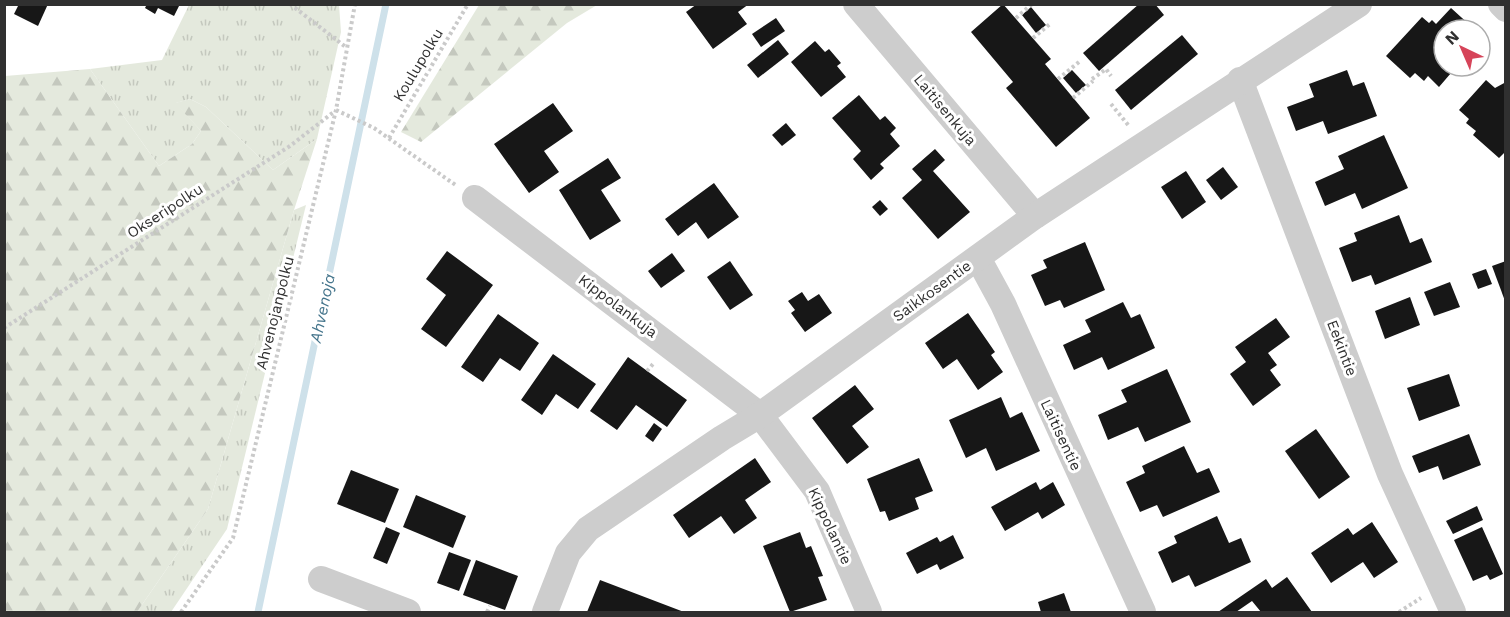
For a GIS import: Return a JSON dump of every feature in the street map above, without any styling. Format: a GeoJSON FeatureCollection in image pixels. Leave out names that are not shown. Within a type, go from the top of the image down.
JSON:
{"type":"FeatureCollection","features":[{"type":"Feature","properties":{"kind":"street","name":"Laitisenkuja"},"geometry":{"type":"LineString","coordinates":[[856,4],[1035,216]]}},
{"type":"Feature","properties":{"kind":"street","name":"Saikkosentie"},"geometry":{"type":"LineString","coordinates":[[545,612],[568,553],[588,529],[722,438],[760,415],[1035,216],[1359,4]]}},
{"type":"Feature","properties":{"kind":"street"},"geometry":{"type":"LineString","coordinates":[[1501,4],[1506,9]]}},
{"type":"Feature","properties":{"kind":"street","name":"Eekintie"},"geometry":{"type":"LineString","coordinates":[[1240,80],[1390,474],[1453,612]]}},
{"type":"Feature","properties":{"kind":"street","name":"Kippolankuja"},"geometry":{"type":"LineString","coordinates":[[475,198],[760,415]]}},
{"type":"Feature","properties":{"kind":"street","name":"Laitisentie"},"geometry":{"type":"LineString","coordinates":[[978,258],[1003,304],[1143,612]]}},
{"type":"Feature","properties":{"kind":"street","name":"Kippolantie"},"geometry":{"type":"LineString","coordinates":[[760,415],[817,491],[870,612]]}},
{"type":"Feature","properties":{"kind":"street"},"geometry":{"type":"LineString","coordinates":[[321,579],[408,612]]}},
{"type":"Feature","properties":{"kind":"path"},"geometry":{"type":"LineString","coordinates":[[290,4],[347,48]]}},
{"type":"Feature","properties":{"kind":"path","name":"Ahvenojanpolku"},"geometry":{"type":"LineString","coordinates":[[181,612],[232,538],[336,110],[355,4]]}},
{"type":"Feature","properties":{"kind":"path","name":"Koulupolku"},"geometry":{"type":"LineString","coordinates":[[389,138],[468,4]]}},
{"type":"Feature","properties":{"kind":"path"},"geometry":{"type":"LineString","coordinates":[[1016,18],[1032,4]]}},
{"type":"Feature","properties":{"kind":"path"},"geometry":{"type":"LineString","coordinates":[[1033,38],[1050,24]]}},
{"type":"Feature","properties":{"kind":"path"},"geometry":{"type":"LineString","coordinates":[[1058,79],[1079,62]]}},
{"type":"Feature","properties":{"kind":"path"},"geometry":{"type":"LineString","coordinates":[[1073,98],[1106,69],[1111,76]]}},
{"type":"Feature","properties":{"kind":"path"},"geometry":{"type":"LineString","coordinates":[[336,110],[374,128],[475,198]]}},
{"type":"Feature","properties":{"kind":"path","name":"Okseripolku"},"geometry":{"type":"LineString","coordinates":[[4,328],[290,146],[336,110]]}},
{"type":"Feature","properties":{"kind":"path"},"geometry":{"type":"LineString","coordinates":[[487,612],[490,606]]}},
{"type":"Feature","properties":{"kind":"green space"},"geometry":{"type":"Polygon","coordinates":[[[189,5],[339,5],[341,32],[317,139],[273,170],[206,107],[190,99],[176,103],[201,131],[192,144],[159,166],[90,69],[162,60],[189,5]]]}},
{"type":"Feature","properties":{"kind":"green space"},"geometry":{"type":"Polygon","coordinates":[[[479,5],[597,5],[567,23],[421,142],[401,132],[479,5]]]}},
{"type":"Feature","properties":{"kind":"green space"},"geometry":{"type":"Polygon","coordinates":[[[90,69],[159,166],[192,144],[201,131],[175,103],[190,99],[206,107],[273,170],[317,139],[294,210],[208,509],[137,612],[5,612],[5,76],[90,69]]]}},
{"type":"Feature","properties":{"kind":"green space"},"geometry":{"type":"Polygon","coordinates":[[[306,205],[227,529],[171,612],[137,612],[208,509],[294,210],[306,205]]]}},
{"type":"Feature","properties":{"kind":"building"},"geometry":{"type":"Polygon","coordinates":[[[19,4],[48,4],[38,26],[14,14],[19,4]]]}},
{"type":"Feature","properties":{"kind":"building"},"geometry":{"type":"Polygon","coordinates":[[[147,4],[180,4],[174,16],[158,8],[155,14],[145,8],[147,4]]]}},
{"type":"Feature","properties":{"kind":"building"},"geometry":{"type":"Polygon","coordinates":[[[697,4],[749,4],[738,12],[747,24],[713,49],[686,12],[697,4]]]}},
{"type":"Feature","properties":{"kind":"building"},"geometry":{"type":"Polygon","coordinates":[[[1003,4],[1051,59],[1045,64],[1090,118],[1056,147],[1006,88],[1013,82],[971,32],[1003,4]]]}},
{"type":"Feature","properties":{"kind":"building"},"geometry":{"type":"Polygon","coordinates":[[[1139,4],[1155,4],[1164,15],[1099,71],[1083,53],[1139,4]]]}},
{"type":"Feature","properties":{"kind":"building"},"geometry":{"type":"Polygon","coordinates":[[[1031,7],[1046,25],[1036,33],[1022,15],[1031,7]]]}},
{"type":"Feature","properties":{"kind":"building"},"geometry":{"type":"Polygon","coordinates":[[[1451,8],[1462,18],[1442,18],[1451,8]]]}},
{"type":"Feature","properties":{"kind":"building"},"geometry":{"type":"Polygon","coordinates":[[[1422,17],[1429,23],[1432,20],[1432,78],[1447,78],[1439,87],[1428,76],[1424,81],[1415,73],[1410,78],[1386,56],[1422,17]]]}},
{"type":"Feature","properties":{"kind":"building"},"geometry":{"type":"Polygon","coordinates":[[[776,18],[785,31],[761,47],[752,34],[776,18]]]}},
{"type":"Feature","properties":{"kind":"building"},"geometry":{"type":"Polygon","coordinates":[[[1182,35],[1198,54],[1131,110],[1115,90],[1182,35]]]}},
{"type":"Feature","properties":{"kind":"building"},"geometry":{"type":"Polygon","coordinates":[[[778,40],[789,54],[758,78],[747,65],[778,40]]]}},
{"type":"Feature","properties":{"kind":"building"},"geometry":{"type":"Polygon","coordinates":[[[815,41],[825,52],[829,49],[841,63],[837,66],[846,77],[821,97],[791,62],[815,41]]]}},
{"type":"Feature","properties":{"kind":"building"},"geometry":{"type":"Polygon","coordinates":[[[1072,70],[1086,85],[1076,93],[1063,78],[1072,70]]]}},
{"type":"Feature","properties":{"kind":"building"},"geometry":{"type":"Polygon","coordinates":[[[1347,70],[1353,86],[1364,82],[1377,116],[1328,134],[1323,121],[1296,131],[1287,107],[1314,97],[1309,84],[1347,70]]]}},
{"type":"Feature","properties":{"kind":"building"},"geometry":{"type":"Polygon","coordinates":[[[1486,80],[1495,88],[1506,82],[1506,151],[1499,158],[1473,135],[1476,131],[1466,123],[1469,119],[1459,110],[1486,80]]]}},
{"type":"Feature","properties":{"kind":"building"},"geometry":{"type":"Polygon","coordinates":[[[859,95],[880,120],[885,116],[896,128],[890,134],[900,146],[880,164],[884,168],[871,180],[853,159],[861,151],[832,118],[859,95]]]}},
{"type":"Feature","properties":{"kind":"building"},"geometry":{"type":"Polygon","coordinates":[[[553,103],[573,131],[544,151],[559,172],[529,193],[494,144],[553,103]]]}},
{"type":"Feature","properties":{"kind":"building"},"geometry":{"type":"Polygon","coordinates":[[[786,123],[796,135],[782,146],[772,135],[786,123]]]}},
{"type":"Feature","properties":{"kind":"building"},"geometry":{"type":"Polygon","coordinates":[[[1384,135],[1408,188],[1362,209],[1355,193],[1325,206],[1315,182],[1344,169],[1338,156],[1384,135]]]}},
{"type":"Feature","properties":{"kind":"building"},"geometry":{"type":"Polygon","coordinates":[[[935,149],[945,160],[933,171],[970,212],[938,239],[902,198],[922,180],[912,169],[935,149]]]}},
{"type":"Feature","properties":{"kind":"building"},"geometry":{"type":"Polygon","coordinates":[[[608,158],[621,178],[601,190],[621,221],[590,240],[559,190],[608,158]]]}},
{"type":"Feature","properties":{"kind":"building"},"geometry":{"type":"Polygon","coordinates":[[[1223,167],[1238,187],[1221,200],[1206,180],[1223,167]]]}},
{"type":"Feature","properties":{"kind":"building"},"geometry":{"type":"Polygon","coordinates":[[[1186,171],[1206,202],[1182,219],[1161,187],[1186,171]]]}},
{"type":"Feature","properties":{"kind":"building"},"geometry":{"type":"Polygon","coordinates":[[[714,183],[739,217],[708,239],[696,222],[678,236],[665,219],[714,183]]]}},
{"type":"Feature","properties":{"kind":"building"},"geometry":{"type":"Polygon","coordinates":[[[880,200],[888,209],[880,216],[872,207],[880,200]]]}},
{"type":"Feature","properties":{"kind":"building"},"geometry":{"type":"Polygon","coordinates":[[[1399,215],[1410,243],[1422,238],[1432,262],[1375,285],[1371,275],[1352,282],[1339,248],[1357,241],[1354,233],[1399,215]]]}},
{"type":"Feature","properties":{"kind":"building"},"geometry":{"type":"Polygon","coordinates":[[[1085,242],[1105,290],[1064,308],[1060,300],[1045,306],[1031,275],[1047,268],[1043,260],[1085,242]]]}},
{"type":"Feature","properties":{"kind":"building"},"geometry":{"type":"Polygon","coordinates":[[[447,251],[493,285],[446,347],[421,329],[446,295],[426,279],[447,251]]]}},
{"type":"Feature","properties":{"kind":"building"},"geometry":{"type":"Polygon","coordinates":[[[672,253],[685,271],[661,288],[648,271],[672,253]]]}},
{"type":"Feature","properties":{"kind":"building"},"geometry":{"type":"Polygon","coordinates":[[[730,261],[753,295],[730,310],[707,277],[730,261]]]}},
{"type":"Feature","properties":{"kind":"building"},"geometry":{"type":"Polygon","coordinates":[[[1506,261],[1506,301],[1505,301],[1492,266],[1506,261]]]}},
{"type":"Feature","properties":{"kind":"building"},"geometry":{"type":"Polygon","coordinates":[[[1486,269],[1492,284],[1478,289],[1472,274],[1486,269]]]}},
{"type":"Feature","properties":{"kind":"building"},"geometry":{"type":"Polygon","coordinates":[[[1450,282],[1460,307],[1434,316],[1424,292],[1450,282]]]}},
{"type":"Feature","properties":{"kind":"building"},"geometry":{"type":"Polygon","coordinates":[[[802,292],[808,301],[819,294],[832,313],[805,332],[791,313],[795,310],[788,301],[802,292]]]}},
{"type":"Feature","properties":{"kind":"building"},"geometry":{"type":"Polygon","coordinates":[[[1410,297],[1420,325],[1385,339],[1375,311],[1410,297]]]}},
{"type":"Feature","properties":{"kind":"building"},"geometry":{"type":"Polygon","coordinates":[[[1123,302],[1131,318],[1140,314],[1155,348],[1108,370],[1102,357],[1074,370],[1063,345],[1091,332],[1085,320],[1123,302]]]}},
{"type":"Feature","properties":{"kind":"building"},"geometry":{"type":"Polygon","coordinates":[[[968,313],[995,352],[991,355],[1003,372],[978,390],[957,359],[943,369],[925,343],[968,313]]]}},
{"type":"Feature","properties":{"kind":"building"},"geometry":{"type":"Polygon","coordinates":[[[498,314],[539,343],[520,371],[500,358],[483,382],[461,367],[498,314]]]}},
{"type":"Feature","properties":{"kind":"building"},"geometry":{"type":"Polygon","coordinates":[[[1276,318],[1290,337],[1268,353],[1277,365],[1270,370],[1281,385],[1253,406],[1230,374],[1246,362],[1235,347],[1276,318]]]}},
{"type":"Feature","properties":{"kind":"building"},"geometry":{"type":"Polygon","coordinates":[[[553,354],[596,384],[578,409],[556,394],[542,415],[521,400],[553,354]]]}},
{"type":"Feature","properties":{"kind":"building"},"geometry":{"type":"Polygon","coordinates":[[[628,357],[687,400],[667,427],[636,405],[617,430],[590,411],[628,357]]]}},
{"type":"Feature","properties":{"kind":"building"},"geometry":{"type":"Polygon","coordinates":[[[1167,369],[1191,422],[1145,442],[1138,427],[1108,440],[1098,415],[1127,402],[1121,390],[1167,369]]]}},
{"type":"Feature","properties":{"kind":"building"},"geometry":{"type":"Polygon","coordinates":[[[1449,374],[1460,406],[1419,421],[1407,388],[1449,374]]]}},
{"type":"Feature","properties":{"kind":"building"},"geometry":{"type":"Polygon","coordinates":[[[855,385],[874,409],[852,426],[869,447],[847,464],[812,418],[855,385]]]}},
{"type":"Feature","properties":{"kind":"building"},"geometry":{"type":"Polygon","coordinates":[[[1001,397],[1010,418],[1022,412],[1040,451],[996,471],[986,448],[966,458],[949,420],[1001,397]]]}},
{"type":"Feature","properties":{"kind":"building"},"geometry":{"type":"Polygon","coordinates":[[[654,423],[662,429],[653,442],[645,436],[654,423]]]}},
{"type":"Feature","properties":{"kind":"building"},"geometry":{"type":"Polygon","coordinates":[[[1316,429],[1350,477],[1319,499],[1285,451],[1316,429]]]}},
{"type":"Feature","properties":{"kind":"building"},"geometry":{"type":"Polygon","coordinates":[[[1469,434],[1481,465],[1443,480],[1438,466],[1419,473],[1412,456],[1469,434]]]}},
{"type":"Feature","properties":{"kind":"building"},"geometry":{"type":"Polygon","coordinates":[[[1184,446],[1197,473],[1209,468],[1220,492],[1163,517],[1157,505],[1140,512],[1126,482],[1145,473],[1142,466],[1184,446]]]}},
{"type":"Feature","properties":{"kind":"building"},"geometry":{"type":"Polygon","coordinates":[[[755,458],[771,482],[745,500],[757,518],[734,534],[721,516],[689,538],[673,515],[755,458]]]}},
{"type":"Feature","properties":{"kind":"building"},"geometry":{"type":"Polygon","coordinates":[[[919,458],[933,491],[915,498],[919,509],[889,521],[885,511],[880,512],[867,479],[919,458]]]}},
{"type":"Feature","properties":{"kind":"building"},"geometry":{"type":"Polygon","coordinates":[[[351,470],[399,489],[385,523],[337,504],[351,470]]]}},
{"type":"Feature","properties":{"kind":"building"},"geometry":{"type":"Polygon","coordinates":[[[1036,482],[1040,490],[1053,482],[1065,505],[1042,519],[1038,512],[1005,531],[991,507],[1036,482]]]}},
{"type":"Feature","properties":{"kind":"building"},"geometry":{"type":"Polygon","coordinates":[[[416,495],[466,516],[453,548],[403,527],[416,495]]]}},
{"type":"Feature","properties":{"kind":"building"},"geometry":{"type":"Polygon","coordinates":[[[1477,506],[1483,520],[1453,534],[1446,521],[1477,506]]]}},
{"type":"Feature","properties":{"kind":"building"},"geometry":{"type":"Polygon","coordinates":[[[1217,516],[1229,543],[1241,538],[1251,562],[1195,587],[1189,575],[1172,583],[1158,552],[1177,543],[1174,536],[1217,516]]]}},
{"type":"Feature","properties":{"kind":"building"},"geometry":{"type":"Polygon","coordinates":[[[1372,522],[1398,562],[1374,578],[1363,562],[1331,583],[1311,553],[1348,528],[1353,535],[1372,522]]]}},
{"type":"Feature","properties":{"kind":"building"},"geometry":{"type":"Polygon","coordinates":[[[386,527],[400,533],[387,564],[373,558],[386,527]]]}},
{"type":"Feature","properties":{"kind":"building"},"geometry":{"type":"Polygon","coordinates":[[[1482,527],[1503,574],[1490,580],[1487,575],[1473,581],[1454,540],[1482,527]]]}},
{"type":"Feature","properties":{"kind":"building"},"geometry":{"type":"Polygon","coordinates":[[[800,532],[806,548],[811,546],[823,576],[818,577],[827,600],[790,612],[763,546],[800,532]]]}},
{"type":"Feature","properties":{"kind":"building"},"geometry":{"type":"Polygon","coordinates":[[[953,535],[964,558],[940,570],[937,564],[917,574],[906,553],[937,537],[940,542],[953,535]]]}},
{"type":"Feature","properties":{"kind":"building"},"geometry":{"type":"Polygon","coordinates":[[[449,552],[471,560],[459,591],[437,583],[449,552]]]}},
{"type":"Feature","properties":{"kind":"building"},"geometry":{"type":"Polygon","coordinates":[[[476,560],[518,576],[505,610],[463,595],[476,560]]]}},
{"type":"Feature","properties":{"kind":"building"},"geometry":{"type":"Polygon","coordinates":[[[1287,577],[1312,612],[1261,612],[1252,601],[1236,612],[1218,612],[1266,579],[1272,588],[1287,577]]]}},
{"type":"Feature","properties":{"kind":"building"},"geometry":{"type":"Polygon","coordinates":[[[600,580],[684,612],[587,612],[600,580]]]}},
{"type":"Feature","properties":{"kind":"building"},"geometry":{"type":"Polygon","coordinates":[[[1064,593],[1071,612],[1041,612],[1038,602],[1064,593]]]}},
{"type":"Feature","properties":{"kind":"waterway","name":"Ahvenoja"},"geometry":{"type":"LineString","coordinates":[[258,612],[386,4]]}}]}
